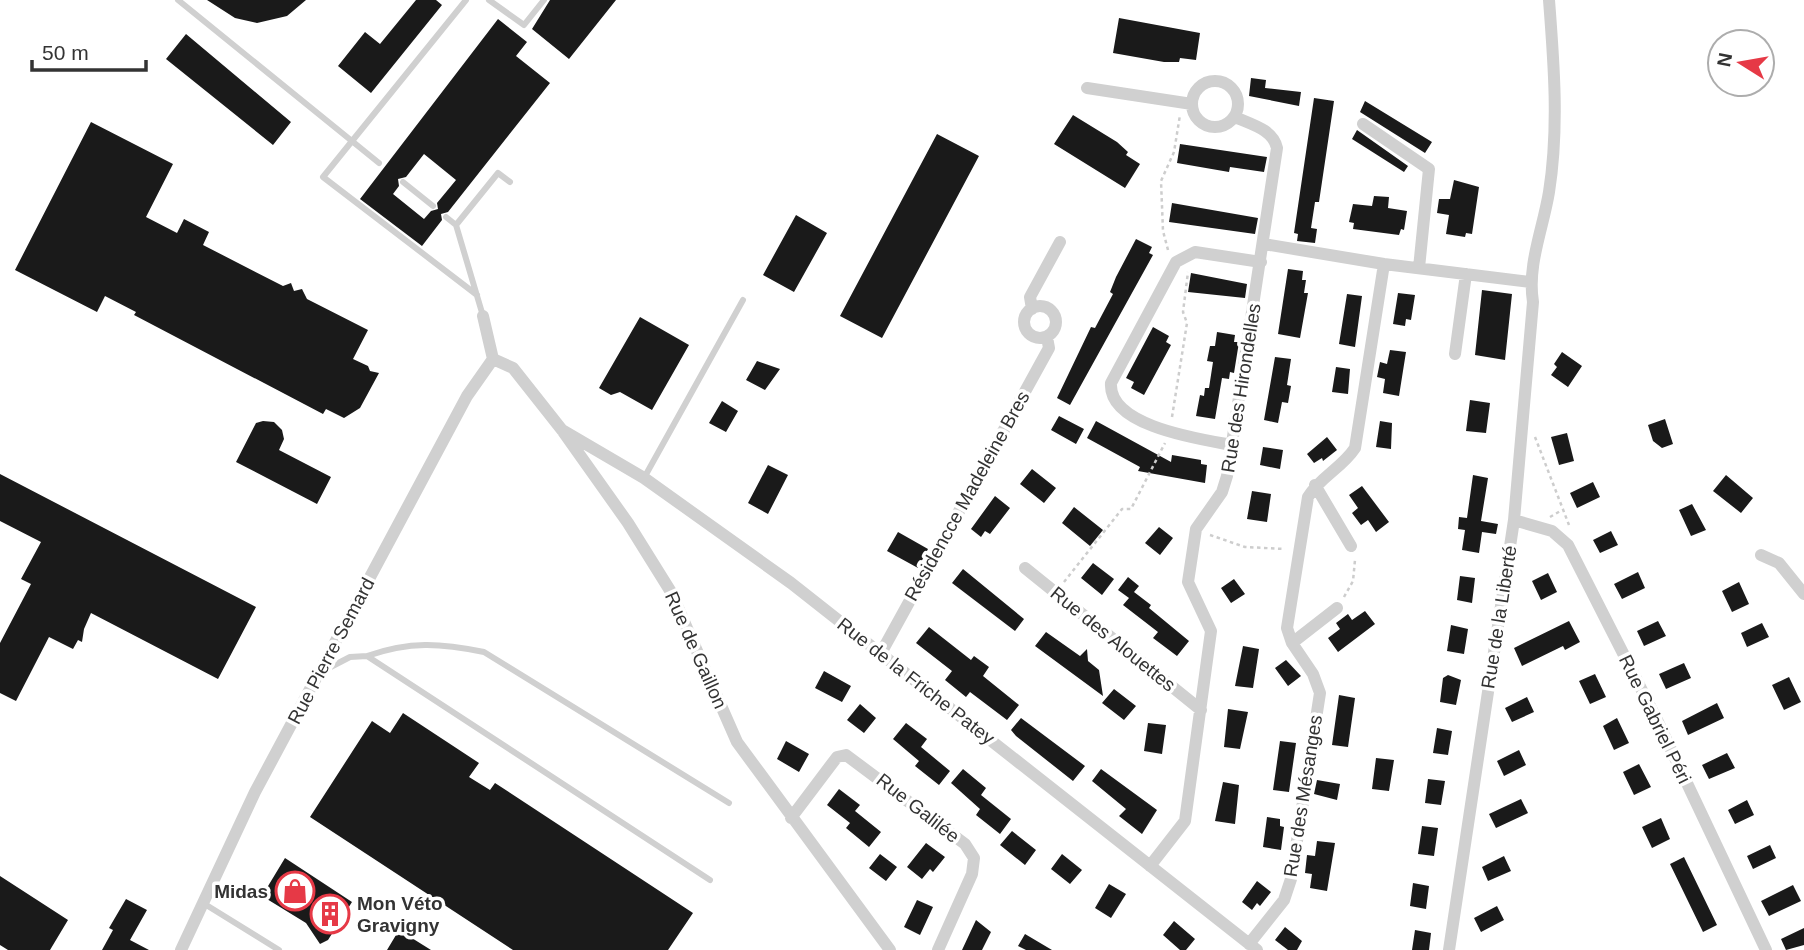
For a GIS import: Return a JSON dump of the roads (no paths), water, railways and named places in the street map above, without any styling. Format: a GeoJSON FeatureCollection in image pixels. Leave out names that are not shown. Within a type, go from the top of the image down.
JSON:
{"type":"FeatureCollection","features":[{"type":"Feature","properties":{"kind":"street","name":"Rue de la Liberté"},"geometry":{"type":"LineString","coordinates":[[1449,950],[1514,520],[1533,302],[1530,282],[1549,191],[1556,113],[1549,0]]}},
{"type":"Feature","properties":{"kind":"street"},"geometry":{"type":"LineString","coordinates":[[1219,81],[1227,85],[1238,99],[1235,117],[1220,127],[1211,127],[1196,118],[1188,103],[1202,85],[1219,81]]}},
{"type":"Feature","properties":{"kind":"street"},"geometry":{"type":"LineString","coordinates":[[1087,88],[1188,103]]}},
{"type":"Feature","properties":{"kind":"street","name":"Rue des Hirondelles"},"geometry":{"type":"LineString","coordinates":[[1150,866],[1185,821],[1211,631],[1188,582],[1196,529],[1222,492],[1232,445],[1277,148],[1275,139],[1235,117]]}},
{"type":"Feature","properties":{"kind":"street"},"geometry":{"type":"LineString","coordinates":[[1363,124],[1429,169],[1419,268]]}},
{"type":"Feature","properties":{"kind":"street"},"geometry":{"type":"LineString","coordinates":[[1047,337],[1034,337],[1026,330],[1025,318],[1032,309],[1030,297],[1060,242]]}},
{"type":"Feature","properties":{"kind":"street"},"geometry":{"type":"LineString","coordinates":[[1264,244],[1384,264],[1530,282]]}},
{"type":"Feature","properties":{"kind":"street"},"geometry":{"type":"LineString","coordinates":[[1232,445],[1168,433],[1116,406],[1110,396],[1111,383],[1176,262],[1195,252],[1261,262]]}},
{"type":"Feature","properties":{"kind":"street"},"geometry":{"type":"LineString","coordinates":[[1336,608],[1292,643],[1287,628],[1308,497],[1315,485],[1347,461],[1355,448],[1384,264]]}},
{"type":"Feature","properties":{"kind":"street"},"geometry":{"type":"LineString","coordinates":[[1455,354],[1466,274]]}},
{"type":"Feature","properties":{"kind":"street","name":"Résidencce Madeleine Bres"},"geometry":{"type":"LineString","coordinates":[[881,653],[1049,348],[1047,337],[1055,327],[1053,313],[1044,307],[1032,309]]}},
{"type":"Feature","properties":{"kind":"street"},"geometry":{"type":"LineString","coordinates":[[483,316],[493,359]]}},
{"type":"Feature","properties":{"kind":"street","name":"Rue de Gaillon"},"geometry":{"type":"LineString","coordinates":[[493,359],[513,369],[562,430],[671,592],[737,742],[891,950]]}},
{"type":"Feature","properties":{"kind":"street","name":"Rue Pierre Semard"},"geometry":{"type":"LineString","coordinates":[[181,950],[255,792],[467,396],[493,359]]}},
{"type":"Feature","properties":{"kind":"street","name":"Rue de la Friche Patey"},"geometry":{"type":"LineString","coordinates":[[562,430],[645,478],[792,583],[1253,947]]}},
{"type":"Feature","properties":{"kind":"street"},"geometry":{"type":"LineString","coordinates":[[1315,485],[1351,546]]}},
{"type":"Feature","properties":{"kind":"street","name":"Rue Gabriel Péri"},"geometry":{"type":"LineString","coordinates":[[1514,520],[1552,531],[1568,545],[1658,722],[1766,950]]}},
{"type":"Feature","properties":{"kind":"street"},"geometry":{"type":"LineString","coordinates":[[1761,555],[1779,563],[1804,594]]}},
{"type":"Feature","properties":{"kind":"street","name":"Rue des Alouettes"},"geometry":{"type":"LineString","coordinates":[[1025,568],[1201,710]]}},
{"type":"Feature","properties":{"kind":"street","name":"Rue des Mésanges"},"geometry":{"type":"LineString","coordinates":[[1253,947],[1284,900],[1291,879],[1320,693],[1313,674],[1292,643]]}},
{"type":"Feature","properties":{"kind":"street","name":"Rue Galilée"},"geometry":{"type":"LineString","coordinates":[[791,818],[837,757],[846,755],[965,844],[974,858],[972,874],[938,950]]}},
{"type":"Feature","properties":{"kind":"lane"},"geometry":{"type":"LineString","coordinates":[[178,0],[379,163]]}},
{"type":"Feature","properties":{"kind":"lane"},"geometry":{"type":"LineString","coordinates":[[466,0],[323,177],[477,295]]}},
{"type":"Feature","properties":{"kind":"lane"},"geometry":{"type":"LineString","coordinates":[[489,0],[524,25],[544,0]]}},
{"type":"Feature","properties":{"kind":"lane"},"geometry":{"type":"LineString","coordinates":[[456,225],[498,173],[510,182]]}},
{"type":"Feature","properties":{"kind":"lane"},"geometry":{"type":"LineString","coordinates":[[403,182],[433,206]]}},
{"type":"Feature","properties":{"kind":"lane"},"geometry":{"type":"LineString","coordinates":[[446,217],[456,225],[483,316]]}},
{"type":"Feature","properties":{"kind":"lane"},"geometry":{"type":"LineString","coordinates":[[645,478],[743,300]]}},
{"type":"Feature","properties":{"kind":"lane"},"geometry":{"type":"LineString","coordinates":[[320,673],[351,657],[367,656],[392,647],[438,643],[484,652],[729,803]]}},
{"type":"Feature","properties":{"kind":"lane"},"geometry":{"type":"LineString","coordinates":[[367,656],[710,880]]}},
{"type":"Feature","properties":{"kind":"lane"},"geometry":{"type":"LineString","coordinates":[[202,902],[279,950]]}},
{"type":"Feature","properties":{"kind":"place","name":"Midas"},"geometry":{"type":"Point","coordinates":[295,891]}},
{"type":"Feature","properties":{"kind":"place","name":"Mon Véto Gravigny"},"geometry":{"type":"Point","coordinates":[330,914]}}]}
